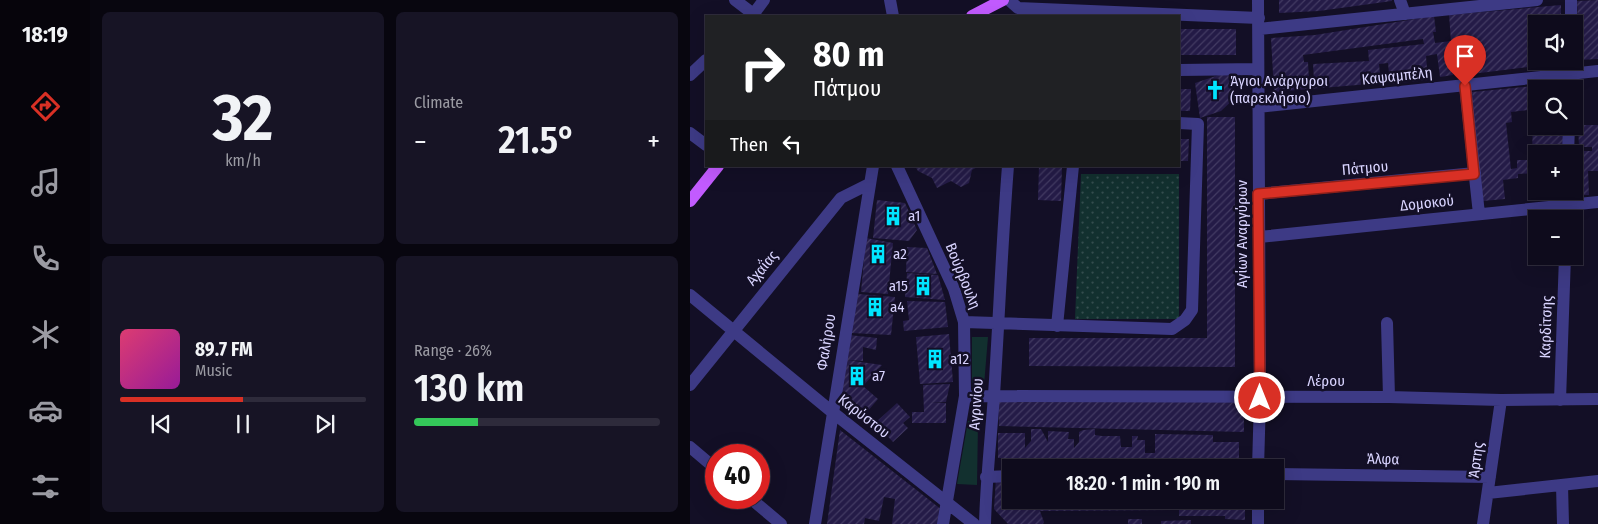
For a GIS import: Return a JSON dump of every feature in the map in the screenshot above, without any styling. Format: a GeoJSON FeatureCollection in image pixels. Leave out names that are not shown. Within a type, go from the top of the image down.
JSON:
{"type":"FeatureCollection","features":[{"type":"Feature","properties":{"kind":"main road"},"geometry":{"type":"LineString","coordinates":[[974,15],[1003,0]]}},
{"type":"Feature","properties":{"kind":"main road"},"geometry":{"type":"LineString","coordinates":[[690,201],[717,167]]}},
{"type":"Feature","properties":{"kind":"street"},"geometry":{"type":"LineString","coordinates":[[735,0],[753,15]]}},
{"type":"Feature","properties":{"kind":"street"},"geometry":{"type":"LineString","coordinates":[[755,15],[764,0]]}},
{"type":"Feature","properties":{"kind":"street"},"geometry":{"type":"LineString","coordinates":[[890,0],[893,15]]}},
{"type":"Feature","properties":{"kind":"street","name":"Αγίων Αναργύρων"},"geometry":{"type":"LineString","coordinates":[[1258,0],[1260,398],[1258,459]]}},
{"type":"Feature","properties":{"kind":"street"},"geometry":{"type":"LineString","coordinates":[[1400,0],[1405,14]]}},
{"type":"Feature","properties":{"kind":"street"},"geometry":{"type":"LineString","coordinates":[[1180,18],[1259,23],[1405,14],[1537,0]]}},
{"type":"Feature","properties":{"kind":"street"},"geometry":{"type":"LineString","coordinates":[[1571,0],[1571,15]]}},
{"type":"Feature","properties":{"kind":"street"},"geometry":{"type":"LineString","coordinates":[[1015,8],[1129,15]]}},
{"type":"Feature","properties":{"kind":"street"},"geometry":{"type":"LineString","coordinates":[[690,75],[705,61]]}},
{"type":"Feature","properties":{"kind":"street"},"geometry":{"type":"LineString","coordinates":[[1180,70],[1258,69]]}},
{"type":"Feature","properties":{"kind":"street","name":"Καψαμπέλη"},"geometry":{"type":"LineString","coordinates":[[1583,69],[1598,71]]}},
{"type":"Feature","properties":{"kind":"street","name":"Καψαμπέλη"},"geometry":{"type":"LineString","coordinates":[[1258,107],[1465,86],[1554,70]]}},
{"type":"Feature","properties":{"kind":"street"},"geometry":{"type":"LineString","coordinates":[[1465,86],[1479,214]]}},
{"type":"Feature","properties":{"kind":"street"},"geometry":{"type":"LineString","coordinates":[[964,322],[1172,329],[1185,320],[1192,310],[1198,124],[1180,123]]}},
{"type":"Feature","properties":{"kind":"street"},"geometry":{"type":"LineString","coordinates":[[690,133],[705,144]]}},
{"type":"Feature","properties":{"kind":"street","name":"Φαλήρου"},"geometry":{"type":"LineString","coordinates":[[815,524],[873,167]]}},
{"type":"Feature","properties":{"kind":"street","name":"Βούρβουλη"},"geometry":{"type":"LineString","coordinates":[[897,167],[954,289],[964,322],[965,396],[943,524]]}},
{"type":"Feature","properties":{"kind":"street","name":"Αγρινίου"},"geometry":{"type":"LineString","coordinates":[[985,524],[986,477],[994,395],[996,324],[1008,167]]}},
{"type":"Feature","properties":{"kind":"street"},"geometry":{"type":"LineString","coordinates":[[1057,326],[1073,167]]}},
{"type":"Feature","properties":{"kind":"street","name":"Πάτμου"},"geometry":{"type":"LineString","coordinates":[[1258,194],[1474,174]]}},
{"type":"Feature","properties":{"kind":"street","name":"Αχαΐας"},"geometry":{"type":"LineString","coordinates":[[690,385],[841,198],[869,184]]}},
{"type":"Feature","properties":{"kind":"street"},"geometry":{"type":"LineString","coordinates":[[1567,200],[1567,210]]}},
{"type":"Feature","properties":{"kind":"street","name":"Δομοκού"},"geometry":{"type":"LineString","coordinates":[[1259,237],[1598,202]]}},
{"type":"Feature","properties":{"kind":"street","name":"Καρδίτσης"},"geometry":{"type":"LineString","coordinates":[[1560,400],[1565,265]]}},
{"type":"Feature","properties":{"kind":"street","name":"Καρύστου"},"geometry":{"type":"LineString","coordinates":[[690,294],[832,411],[974,524]]}},
{"type":"Feature","properties":{"kind":"street"},"geometry":{"type":"LineString","coordinates":[[1388,323],[1389,397]]}},
{"type":"Feature","properties":{"kind":"street","name":"Λέρου"},"geometry":{"type":"LineString","coordinates":[[965,396],[1598,399]]}},
{"type":"Feature","properties":{"kind":"street","name":"Άρτης"},"geometry":{"type":"LineString","coordinates":[[1483,524],[1501,400]]}},
{"type":"Feature","properties":{"kind":"street"},"geometry":{"type":"LineString","coordinates":[[690,447],[705,460]]}},
{"type":"Feature","properties":{"kind":"street","name":"Άλφα"},"geometry":{"type":"LineString","coordinates":[[1284,474],[1490,476]]}},
{"type":"Feature","properties":{"kind":"street"},"geometry":{"type":"LineString","coordinates":[[986,477],[1002,476]]}},
{"type":"Feature","properties":{"kind":"street"},"geometry":{"type":"LineString","coordinates":[[1488,493],[1598,481]]}},
{"type":"Feature","properties":{"kind":"street"},"geometry":{"type":"LineString","coordinates":[[1562,485],[1563,524]]}},
{"type":"Feature","properties":{"kind":"street"},"geometry":{"type":"LineString","coordinates":[[763,509],[781,524]]}},
{"type":"Feature","properties":{"kind":"street"},"geometry":{"type":"LineString","coordinates":[[1258,509],[1258,524]]}},
{"type":"Feature","properties":{"kind":"green space"},"geometry":{"type":"Polygon","coordinates":[[[1081,174],[1179,174],[1179,319],[1075,319],[1081,174]]]}},
{"type":"Feature","properties":{"kind":"green space"},"geometry":{"type":"Polygon","coordinates":[[[972,337],[988,337],[984,385],[980,391],[976,391],[972,386],[972,337]]]}},
{"type":"Feature","properties":{"kind":"green space"},"geometry":{"type":"Polygon","coordinates":[[[973,420],[978,424],[977,485],[957,484],[968,421],[973,420]]]}},
{"type":"Feature","properties":{"kind":"building"},"geometry":{"type":"Polygon","coordinates":[[[1279,0],[1392,1],[1319,11],[1279,13],[1279,0]]]}},
{"type":"Feature","properties":{"kind":"building"},"geometry":{"type":"Polygon","coordinates":[[[1598,0],[1598,59],[1583,60],[1583,15],[1577,15],[1577,1],[1598,0]]]}},
{"type":"Feature","properties":{"kind":"building"},"geometry":{"type":"Polygon","coordinates":[[[1561,5],[1561,15],[1528,15],[1528,67],[1464,75],[1461,48],[1451,49],[1453,75],[1440,77],[1437,54],[1426,56],[1428,80],[1390,84],[1388,63],[1379,64],[1381,83],[1274,92],[1271,38],[1315,35],[1434,16],[1436,32],[1433,32],[1435,43],[1451,41],[1449,15],[1561,5]],[[1423,39],[1303,55],[1304,62],[1308,62],[1309,80],[1314,80],[1313,64],[1369,61],[1368,50],[1424,44],[1423,39]]]}},
{"type":"Feature","properties":{"kind":"building"},"geometry":{"type":"Polygon","coordinates":[[[1180,29],[1236,29],[1236,55],[1180,55],[1180,29]]]}},
{"type":"Feature","properties":{"kind":"building","name":"Άγιοι Ανάργυροι (παρεκλήσιο)"},"geometry":{"type":"Polygon","coordinates":[[[1228,72],[1237,96],[1221,111],[1200,118],[1195,83],[1228,72]]]}},
{"type":"Feature","properties":{"kind":"building"},"geometry":{"type":"Polygon","coordinates":[[[1528,87],[1528,110],[1511,112],[1512,122],[1506,123],[1511,169],[1517,168],[1517,160],[1528,160],[1528,173],[1518,174],[1518,178],[1503,180],[1505,199],[1483,201],[1472,92],[1528,87]]]}},
{"type":"Feature","properties":{"kind":"building"},"geometry":{"type":"Polygon","coordinates":[[[1180,89],[1191,89],[1190,111],[1180,111],[1180,89]]]}},
{"type":"Feature","properties":{"kind":"building"},"geometry":{"type":"Polygon","coordinates":[[[1207,117],[1235,117],[1235,367],[1029,366],[1029,338],[1207,338],[1207,117]]]}},
{"type":"Feature","properties":{"kind":"building"},"geometry":{"type":"Polygon","coordinates":[[[1583,125],[1598,125],[1598,171],[1588,171],[1589,195],[1583,195],[1583,151],[1592,151],[1592,147],[1579,145],[1578,135],[1583,135],[1583,125]]]}},
{"type":"Feature","properties":{"kind":"building"},"geometry":{"type":"Polygon","coordinates":[[[1533,135],[1564,135],[1565,145],[1532,145],[1533,135]]]}},
{"type":"Feature","properties":{"kind":"building"},"geometry":{"type":"Polygon","coordinates":[[[1180,139],[1189,139],[1188,161],[1180,161],[1180,139]]]}},
{"type":"Feature","properties":{"kind":"building"},"geometry":{"type":"Polygon","coordinates":[[[916,167],[977,167],[972,170],[969,183],[961,187],[951,181],[937,188],[932,178],[918,171],[916,167]]]}},
{"type":"Feature","properties":{"kind":"building"},"geometry":{"type":"Polygon","coordinates":[[[1039,167],[1062,167],[1061,201],[1038,200],[1039,167]]]}},
{"type":"Feature","properties":{"kind":"building","name":"a1"},"geometry":{"type":"Polygon","coordinates":[[[877,200],[905,203],[917,230],[909,241],[873,238],[877,200]]]}},
{"type":"Feature","properties":{"kind":"building"},"geometry":{"type":"Polygon","coordinates":[[[866,238],[893,243],[888,294],[861,292],[866,238]]]}},
{"type":"Feature","properties":{"kind":"building"},"geometry":{"type":"Polygon","coordinates":[[[907,247],[927,248],[937,274],[906,272],[907,247]]]}},
{"type":"Feature","properties":{"kind":"building","name":"a15"},"geometry":{"type":"Polygon","coordinates":[[[907,273],[938,275],[945,300],[905,297],[907,273]]]}},
{"type":"Feature","properties":{"kind":"building"},"geometry":{"type":"Polygon","coordinates":[[[858,294],[895,297],[891,335],[851,333],[858,294]]]}},
{"type":"Feature","properties":{"kind":"building"},"geometry":{"type":"Polygon","coordinates":[[[907,301],[945,302],[948,327],[904,331],[903,321],[909,320],[907,301]]]}},
{"type":"Feature","properties":{"kind":"building","name":"a12"},"geometry":{"type":"Polygon","coordinates":[[[949,334],[953,382],[920,384],[916,337],[949,334]]]}},
{"type":"Feature","properties":{"kind":"building"},"geometry":{"type":"Polygon","coordinates":[[[849,335],[877,338],[876,350],[863,347],[863,361],[847,360],[882,365],[863,386],[878,399],[862,418],[846,405],[838,402],[849,335]]]}},
{"type":"Feature","properties":{"kind":"building"},"geometry":{"type":"Polygon","coordinates":[[[950,384],[946,402],[931,403],[946,403],[946,423],[912,423],[912,412],[924,412],[923,385],[950,384]]]}},
{"type":"Feature","properties":{"kind":"building"},"geometry":{"type":"Polygon","coordinates":[[[998,399],[1244,401],[1244,432],[999,426],[998,399]]]}},
{"type":"Feature","properties":{"kind":"building"},"geometry":{"type":"Polygon","coordinates":[[[897,403],[910,417],[903,423],[908,428],[893,442],[875,423],[897,403]]]}},
{"type":"Feature","properties":{"kind":"building"},"geometry":{"type":"Polygon","coordinates":[[[1031,429],[1041,429],[1048,442],[1048,431],[1069,432],[1068,439],[1074,439],[1074,448],[1079,442],[1079,432],[1095,429],[1095,435],[1120,436],[1121,447],[1132,447],[1132,436],[1138,436],[1137,440],[1145,440],[1145,453],[1155,453],[1155,434],[1213,435],[1213,442],[1239,442],[1239,458],[998,458],[998,433],[1025,433],[1025,448],[1031,441],[1031,429]]]}},
{"type":"Feature","properties":{"kind":"building"},"geometry":{"type":"Polygon","coordinates":[[[840,430],[942,510],[940,524],[892,524],[895,499],[884,497],[879,521],[865,518],[864,524],[827,524],[840,430]]]}},
{"type":"Feature","properties":{"kind":"building"},"geometry":{"type":"Polygon","coordinates":[[[996,478],[1002,478],[1002,509],[1171,510],[1040,511],[1043,524],[1008,524],[994,509],[996,478]]]}},
{"type":"Feature","properties":{"kind":"building"},"geometry":{"type":"Polygon","coordinates":[[[1179,509],[1245,509],[1245,520],[1225,519],[1225,516],[1179,516],[1179,509]]]}},
{"type":"Feature","properties":{"kind":"building"},"geometry":{"type":"Polygon","coordinates":[[[1128,519],[1142,519],[1142,524],[1128,524],[1128,519]]]}},
{"type":"Feature","properties":{"kind":"building"},"geometry":{"type":"Polygon","coordinates":[[[1191,520],[1191,524],[1161,524],[1161,521],[1191,520]]]}},
{"type":"Feature","properties":{"kind":"place","name":"Άγιοι Ανάργυροι (παρεκλήσιο)"},"geometry":{"type":"Point","coordinates":[1215,90]}},
{"type":"Feature","properties":{"kind":"place","name":"a1"},"geometry":{"type":"Point","coordinates":[893,216]}},
{"type":"Feature","properties":{"kind":"place","name":"a2"},"geometry":{"type":"Point","coordinates":[878,254]}},
{"type":"Feature","properties":{"kind":"place","name":"a15"},"geometry":{"type":"Point","coordinates":[923,286]}},
{"type":"Feature","properties":{"kind":"place","name":"a4"},"geometry":{"type":"Point","coordinates":[875,307]}},
{"type":"Feature","properties":{"kind":"place","name":"a12"},"geometry":{"type":"Point","coordinates":[935,359]}},
{"type":"Feature","properties":{"kind":"place","name":"a7"},"geometry":{"type":"Point","coordinates":[857,376]}},
{"type":"Feature","properties":{"kind":"route"},"geometry":{"type":"LineString","coordinates":[[1260,398],[1258,194],[1474,174],[1465,86]]}}]}
